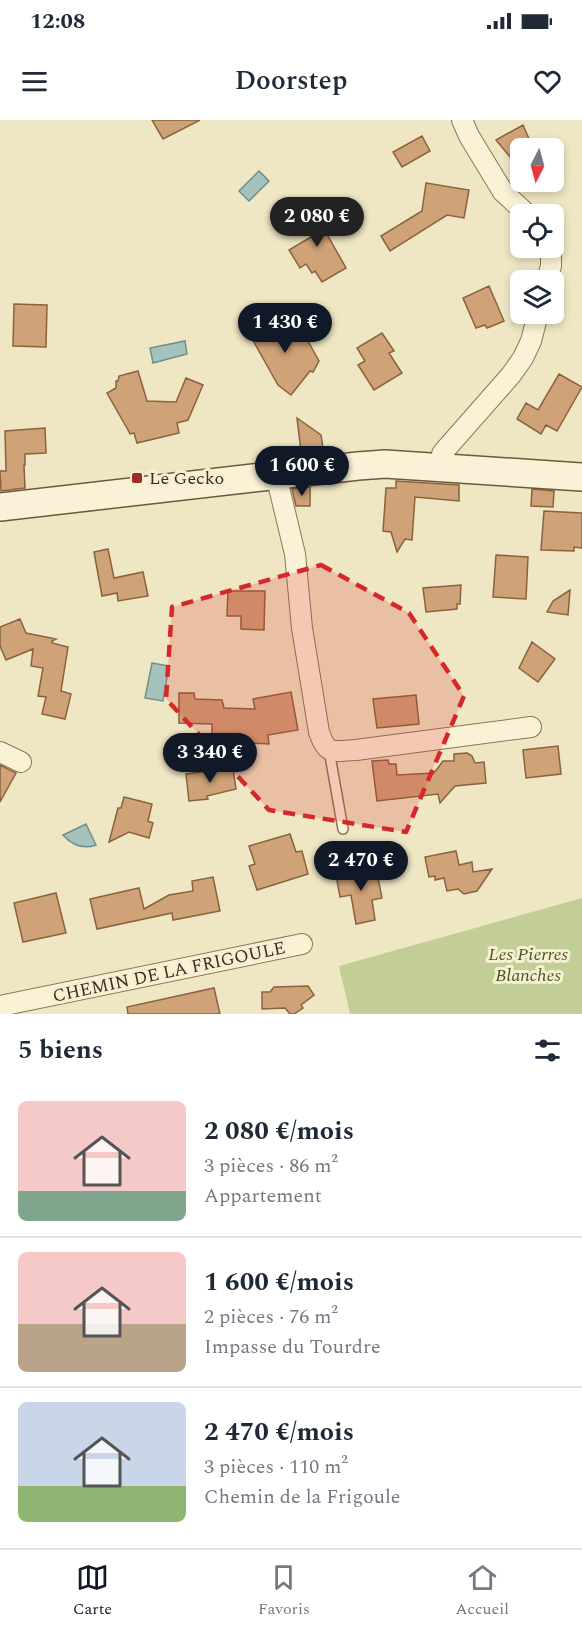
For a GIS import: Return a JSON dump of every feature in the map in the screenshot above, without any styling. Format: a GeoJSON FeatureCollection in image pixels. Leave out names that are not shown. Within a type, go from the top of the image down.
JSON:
{"type":"FeatureCollection","features":[{"type":"Feature","properties":{"kind":"street"},"geometry":{"type":"LineString","coordinates":[[462,120],[469,136],[503,192],[516,204]]}},
{"type":"Feature","properties":{"kind":"street"},"geometry":{"type":"LineString","coordinates":[[441,466],[442,454],[445,450],[511,375],[523,358],[535,324]]}},
{"type":"Feature","properties":{"kind":"street"},"geometry":{"type":"LineString","coordinates":[[0,522],[0,507],[384,464],[582,477]]}},
{"type":"Feature","properties":{"kind":"street"},"geometry":{"type":"LineString","coordinates":[[276,475],[295,554],[302,628],[319,732],[322,743],[329,750],[356,750],[531,728]]}},
{"type":"Feature","properties":{"kind":"street"},"geometry":{"type":"LineString","coordinates":[[0,752],[21,762]]}},
{"type":"Feature","properties":{"kind":"street","name":"CHEMIN DE LA FRIGOULE"},"geometry":{"type":"LineString","coordinates":[[0,1006],[302,944]]}},
{"type":"Feature","properties":{"kind":"lane"},"geometry":{"type":"LineString","coordinates":[[329,750],[343,829]]}},
{"type":"Feature","properties":{"kind":"highlighted area"},"geometry":{"type":"Polygon","coordinates":[[[321,565],[409,613],[464,696],[406,832],[269,810],[166,699],[172,607],[321,565]]]}},
{"type":"Feature","properties":{"kind":"green space","name":"Les Pierres Blanches"},"geometry":{"type":"Polygon","coordinates":[[[582,898],[582,1014],[350,1014],[339,966],[582,898]]]}},
{"type":"Feature","properties":{"kind":"water"},"geometry":{"type":"Polygon","coordinates":[[[259,171],[269,181],[249,201],[239,191],[259,171]]]}},
{"type":"Feature","properties":{"kind":"water"},"geometry":{"type":"Polygon","coordinates":[[[185,341],[187,354],[153,363],[150,348],[185,341]]]}},
{"type":"Feature","properties":{"kind":"water"},"geometry":{"type":"Polygon","coordinates":[[[152,663],[169,666],[163,701],[145,698],[152,663]]]}},
{"type":"Feature","properties":{"kind":"water"},"geometry":{"type":"Polygon","coordinates":[[[86,824],[96,845],[78,846],[63,835],[86,824]]]}},
{"type":"Feature","properties":{"kind":"building"},"geometry":{"type":"Polygon","coordinates":[[[152,120],[200,120],[163,139],[152,120]]]}},
{"type":"Feature","properties":{"kind":"building"},"geometry":{"type":"Polygon","coordinates":[[[523,125],[529,138],[510,138],[510,157],[496,140],[523,125]]]}},
{"type":"Feature","properties":{"kind":"building"},"geometry":{"type":"Polygon","coordinates":[[[422,136],[430,151],[402,167],[393,152],[422,136]]]}},
{"type":"Feature","properties":{"kind":"building"},"geometry":{"type":"Polygon","coordinates":[[[426,183],[469,190],[464,218],[447,215],[390,251],[381,236],[422,211],[426,183]]]}},
{"type":"Feature","properties":{"kind":"building"},"geometry":{"type":"Polygon","coordinates":[[[310,204],[346,268],[322,282],[315,271],[312,273],[306,264],[300,268],[289,250],[311,237],[297,212],[310,204]]]}},
{"type":"Feature","properties":{"kind":"building"},"geometry":{"type":"Polygon","coordinates":[[[489,286],[504,321],[487,328],[485,325],[476,328],[463,298],[489,286]]]}},
{"type":"Feature","properties":{"kind":"building"},"geometry":{"type":"Polygon","coordinates":[[[14,304],[47,305],[46,347],[13,346],[14,304]]]}},
{"type":"Feature","properties":{"kind":"building"},"geometry":{"type":"Polygon","coordinates":[[[263,319],[271,334],[280,330],[283,335],[299,325],[319,361],[313,372],[310,371],[291,395],[278,385],[246,328],[263,319]]]}},
{"type":"Feature","properties":{"kind":"building"},"geometry":{"type":"Polygon","coordinates":[[[382,333],[394,351],[389,353],[402,373],[374,390],[358,365],[365,361],[357,348],[382,333]]]}},
{"type":"Feature","properties":{"kind":"building"},"geometry":{"type":"Polygon","coordinates":[[[138,371],[147,401],[176,402],[186,378],[203,385],[188,420],[177,423],[179,433],[137,443],[134,433],[130,434],[107,393],[116,388],[119,376],[138,371]]]}},
{"type":"Feature","properties":{"kind":"building"},"geometry":{"type":"Polygon","coordinates":[[[559,374],[582,387],[557,431],[546,425],[541,434],[517,419],[526,403],[538,410],[559,374]]]}},
{"type":"Feature","properties":{"kind":"building"},"geometry":{"type":"Polygon","coordinates":[[[297,418],[321,435],[323,448],[301,451],[297,418]]]}},
{"type":"Feature","properties":{"kind":"building"},"geometry":{"type":"Polygon","coordinates":[[[45,428],[46,453],[25,454],[25,488],[1,491],[0,471],[6,471],[5,431],[45,428]]]}},
{"type":"Feature","properties":{"kind":"building"},"geometry":{"type":"Polygon","coordinates":[[[396,481],[459,485],[459,501],[415,497],[412,540],[405,539],[397,552],[391,532],[383,531],[386,488],[396,488],[396,481]]]}},
{"type":"Feature","properties":{"kind":"building"},"geometry":{"type":"Polygon","coordinates":[[[310,487],[310,506],[296,506],[292,489],[310,487]]]}},
{"type":"Feature","properties":{"kind":"building"},"geometry":{"type":"Polygon","coordinates":[[[532,489],[554,491],[553,507],[531,506],[532,489]]]}},
{"type":"Feature","properties":{"kind":"building"},"geometry":{"type":"Polygon","coordinates":[[[544,511],[582,513],[582,548],[574,547],[574,551],[541,550],[544,511]]]}},
{"type":"Feature","properties":{"kind":"building"},"geometry":{"type":"Polygon","coordinates":[[[108,549],[114,578],[143,572],[148,596],[118,601],[117,593],[102,596],[94,552],[108,549]]]}},
{"type":"Feature","properties":{"kind":"building"},"geometry":{"type":"Polygon","coordinates":[[[496,555],[528,557],[526,599],[493,597],[496,555]]]}},
{"type":"Feature","properties":{"kind":"building"},"geometry":{"type":"Polygon","coordinates":[[[461,585],[460,604],[457,604],[457,609],[426,612],[423,588],[461,585]]]}},
{"type":"Feature","properties":{"kind":"building"},"geometry":{"type":"Polygon","coordinates":[[[570,590],[568,615],[547,612],[553,601],[570,590]]]}},
{"type":"Feature","properties":{"kind":"building"},"geometry":{"type":"Polygon","coordinates":[[[228,591],[265,591],[264,630],[241,629],[241,616],[227,616],[228,591]]]}},
{"type":"Feature","properties":{"kind":"building"},"geometry":{"type":"Polygon","coordinates":[[[20,619],[26,633],[56,639],[52,643],[68,647],[61,691],[71,694],[65,719],[42,714],[46,697],[38,696],[43,668],[31,666],[33,649],[6,660],[0,646],[0,627],[20,619]]]}},
{"type":"Feature","properties":{"kind":"building"},"geometry":{"type":"Polygon","coordinates":[[[532,642],[555,659],[538,682],[519,668],[532,642]]]}},
{"type":"Feature","properties":{"kind":"building"},"geometry":{"type":"Polygon","coordinates":[[[291,692],[298,730],[268,735],[269,744],[222,742],[223,737],[212,736],[212,724],[179,723],[179,693],[194,693],[195,699],[222,700],[224,708],[255,709],[253,699],[291,692]]]}},
{"type":"Feature","properties":{"kind":"building"},"geometry":{"type":"Polygon","coordinates":[[[416,695],[419,724],[377,728],[373,699],[416,695]]]}},
{"type":"Feature","properties":{"kind":"building"},"geometry":{"type":"Polygon","coordinates":[[[558,746],[561,774],[526,778],[523,750],[558,746]]]}},
{"type":"Feature","properties":{"kind":"building"},"geometry":{"type":"Polygon","coordinates":[[[467,753],[472,756],[475,763],[484,762],[486,783],[455,786],[440,803],[438,794],[377,801],[372,761],[388,760],[389,764],[396,764],[397,775],[434,773],[443,761],[454,761],[454,754],[467,753]]]}},
{"type":"Feature","properties":{"kind":"building"},"geometry":{"type":"Polygon","coordinates":[[[0,765],[16,773],[0,802],[0,765]]]}},
{"type":"Feature","properties":{"kind":"building"},"geometry":{"type":"Polygon","coordinates":[[[233,768],[236,789],[207,796],[208,799],[189,801],[186,774],[233,768]]]}},
{"type":"Feature","properties":{"kind":"building"},"geometry":{"type":"Polygon","coordinates":[[[124,797],[152,804],[148,821],[153,823],[149,838],[129,832],[109,842],[118,808],[121,808],[124,797]]]}},
{"type":"Feature","properties":{"kind":"building"},"geometry":{"type":"Polygon","coordinates":[[[290,834],[296,852],[302,851],[308,874],[257,890],[249,866],[255,864],[249,846],[290,834]]]}},
{"type":"Feature","properties":{"kind":"building"},"geometry":{"type":"Polygon","coordinates":[[[456,851],[459,865],[472,862],[473,872],[492,869],[477,891],[464,894],[458,889],[447,891],[444,878],[435,880],[435,876],[429,877],[425,857],[456,851]]]}},
{"type":"Feature","properties":{"kind":"building"},"geometry":{"type":"Polygon","coordinates":[[[376,868],[382,898],[372,900],[375,920],[356,924],[351,895],[340,897],[336,875],[376,868]]]}},
{"type":"Feature","properties":{"kind":"building"},"geometry":{"type":"Polygon","coordinates":[[[213,877],[220,911],[173,920],[172,913],[97,929],[90,899],[139,888],[144,909],[169,895],[193,891],[192,881],[213,877]]]}},
{"type":"Feature","properties":{"kind":"building"},"geometry":{"type":"Polygon","coordinates":[[[56,893],[66,933],[23,942],[14,903],[56,893]]]}},
{"type":"Feature","properties":{"kind":"building"},"geometry":{"type":"Polygon","coordinates":[[[308,986],[314,995],[301,1005],[303,1008],[294,1014],[290,1014],[285,1008],[262,1009],[262,992],[270,992],[274,987],[308,986]]]}},
{"type":"Feature","properties":{"kind":"building"},"geometry":{"type":"Polygon","coordinates":[[[214,988],[220,1014],[128,1014],[127,1007],[214,988]]]}},
{"type":"Feature","properties":{"kind":"place","name":"Le Gecko"},"geometry":{"type":"Point","coordinates":[137,478]}}]}
